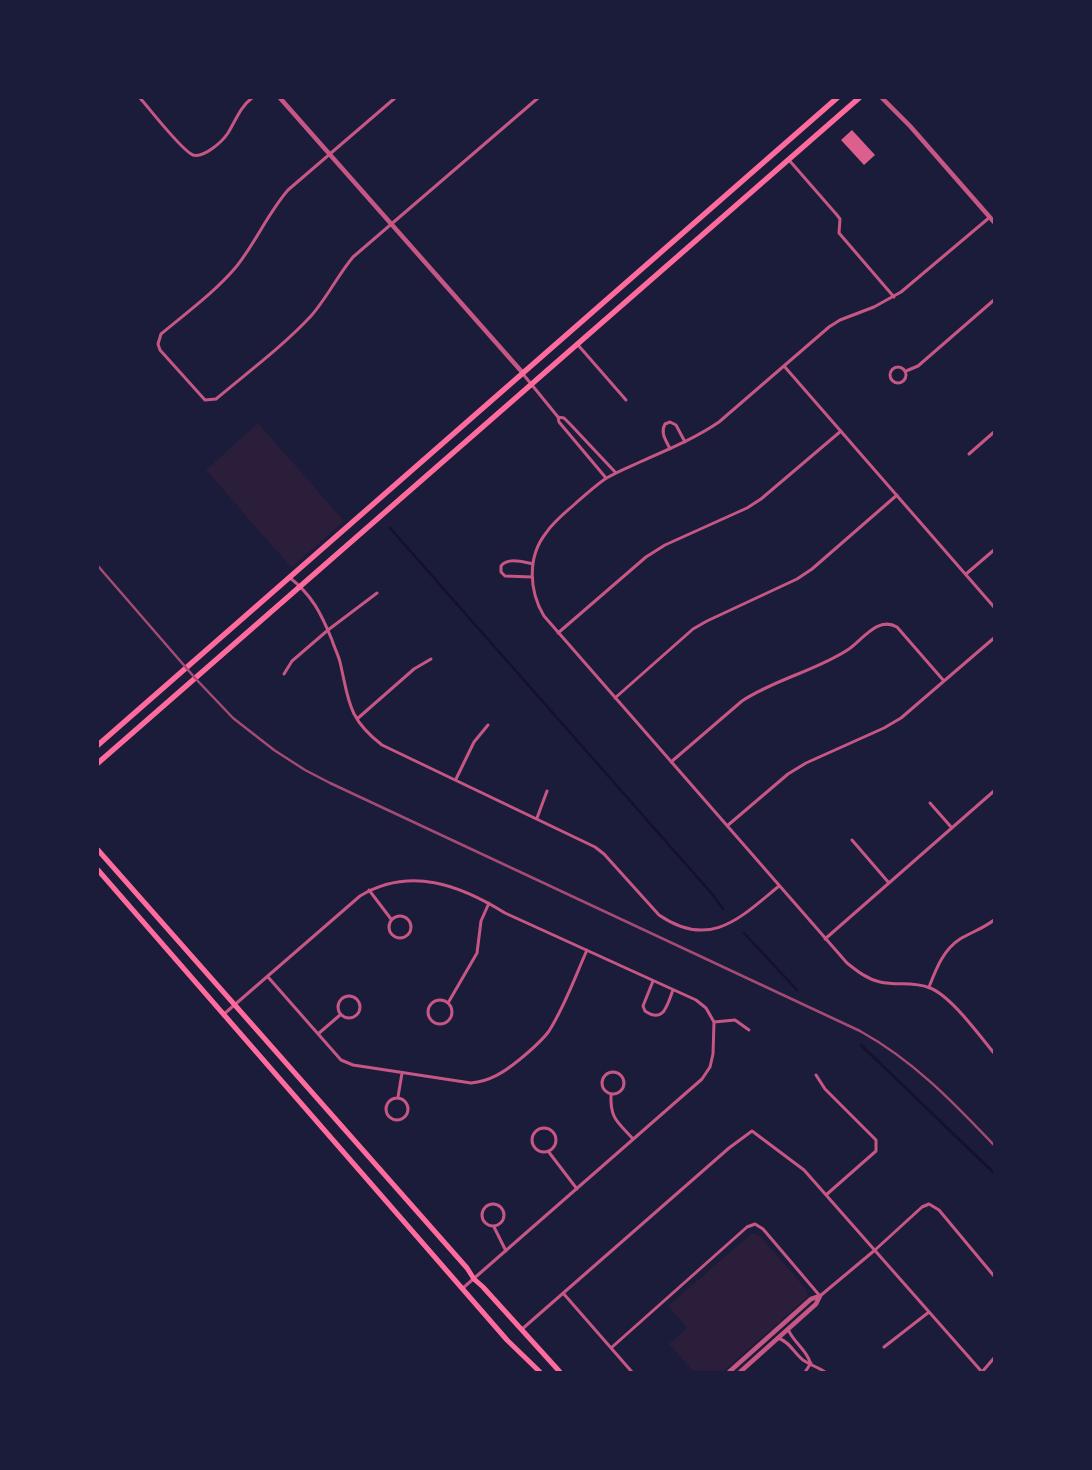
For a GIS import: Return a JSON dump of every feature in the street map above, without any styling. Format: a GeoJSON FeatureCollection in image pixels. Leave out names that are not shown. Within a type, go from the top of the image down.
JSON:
{"type":"FeatureCollection","features":[{"type":"Feature","properties":{"kind":"main road"},"geometry":{"type":"LineString","coordinates":[[98,745],[837,98]]}},
{"type":"Feature","properties":{"kind":"main road"},"geometry":{"type":"LineString","coordinates":[[98,763],[859,98]]}},
{"type":"Feature","properties":{"kind":"main road"},"geometry":{"type":"LineString","coordinates":[[98,850],[467,1268],[474,1279],[560,1372]]}},
{"type":"Feature","properties":{"kind":"main road"},"geometry":{"type":"LineString","coordinates":[[98,870],[507,1340],[540,1372]]}},
{"type":"Feature","properties":{"kind":"street"},"geometry":{"type":"LineString","coordinates":[[140,98],[187,152],[196,155],[205,153],[222,139],[245,103],[252,98]]}},
{"type":"Feature","properties":{"kind":"street"},"geometry":{"type":"LineString","coordinates":[[280,98],[522,372],[558,417],[559,422],[606,478]]}},
{"type":"Feature","properties":{"kind":"street"},"geometry":{"type":"LineString","coordinates":[[395,98],[288,190],[278,201],[236,267],[161,334],[158,344],[160,350],[204,400],[216,399],[287,340],[312,314],[341,271],[353,257],[538,98]]}},
{"type":"Feature","properties":{"kind":"street"},"geometry":{"type":"LineString","coordinates":[[882,98],[904,120],[994,222]]}},
{"type":"Feature","properties":{"kind":"street"},"geometry":{"type":"LineString","coordinates":[[788,159],[838,215],[840,219],[839,233],[894,297]]}},
{"type":"Feature","properties":{"kind":"street"},"geometry":{"type":"LineString","coordinates":[[990,217],[894,297],[834,323],[719,422],[685,442],[606,478],[556,521],[544,534],[537,548],[532,576],[533,592],[544,616],[847,963],[873,980],[913,983],[929,987],[938,992],[994,1053]]}},
{"type":"Feature","properties":{"kind":"street"},"geometry":{"type":"LineString","coordinates":[[906,372],[918,366],[994,300]]}},
{"type":"Feature","properties":{"kind":"street"},"geometry":{"type":"LineString","coordinates":[[578,344],[626,400]]}},
{"type":"Feature","properties":{"kind":"street"},"geometry":{"type":"LineString","coordinates":[[784,366],[994,607]]}},
{"type":"Feature","properties":{"kind":"street"},"geometry":{"type":"LineString","coordinates":[[899,367],[906,372],[906,377],[902,382],[897,383],[891,378],[891,372],[894,368],[899,367]]}},
{"type":"Feature","properties":{"kind":"street"},"geometry":{"type":"LineString","coordinates":[[558,417],[564,418],[616,473]]}},
{"type":"Feature","properties":{"kind":"street"},"geometry":{"type":"LineString","coordinates":[[670,449],[662,433],[665,424],[670,422],[676,425],[685,442]]}},
{"type":"Feature","properties":{"kind":"street"},"geometry":{"type":"LineString","coordinates":[[558,633],[646,558],[666,545],[747,508],[762,499],[841,431]]}},
{"type":"Feature","properties":{"kind":"street"},"geometry":{"type":"LineString","coordinates":[[969,454],[994,432]]}},
{"type":"Feature","properties":{"kind":"street"},"geometry":{"type":"LineString","coordinates":[[615,698],[693,629],[797,579],[812,569],[897,495]]}},
{"type":"Feature","properties":{"kind":"street"},"geometry":{"type":"LineString","coordinates":[[966,574],[994,550]]}},
{"type":"Feature","properties":{"kind":"street"},"geometry":{"type":"LineString","coordinates":[[532,576],[505,576],[501,572],[501,566],[504,562],[509,561],[533,564]]}},
{"type":"Feature","properties":{"kind":"street"},"geometry":{"type":"LineString","coordinates":[[289,577],[300,586],[320,612],[339,660],[347,700],[356,719],[382,745],[595,847],[659,915],[669,922],[684,928],[713,929],[729,924],[746,914],[779,886]]}},
{"type":"Feature","properties":{"kind":"street"},"geometry":{"type":"LineString","coordinates":[[284,674],[292,661],[328,630],[377,593]]}},
{"type":"Feature","properties":{"kind":"street"},"geometry":{"type":"LineString","coordinates":[[671,762],[755,692],[834,657],[849,649],[878,626],[885,623],[897,626],[944,681]]}},
{"type":"Feature","properties":{"kind":"street"},"geometry":{"type":"LineString","coordinates":[[727,826],[788,774],[806,763],[884,728],[901,718],[994,638]]}},
{"type":"Feature","properties":{"kind":"street"},"geometry":{"type":"LineString","coordinates":[[356,719],[414,669],[431,659]]}},
{"type":"Feature","properties":{"kind":"street"},"geometry":{"type":"LineString","coordinates":[[456,779],[474,742],[488,725]]}},
{"type":"Feature","properties":{"kind":"street"},"geometry":{"type":"LineString","coordinates":[[825,939],[994,790]]}},
{"type":"Feature","properties":{"kind":"street"},"geometry":{"type":"LineString","coordinates":[[537,818],[547,791]]}},
{"type":"Feature","properties":{"kind":"street"},"geometry":{"type":"LineString","coordinates":[[930,803],[952,828]]}},
{"type":"Feature","properties":{"kind":"street"},"geometry":{"type":"LineString","coordinates":[[852,840],[889,883]]}},
{"type":"Feature","properties":{"kind":"street"},"geometry":{"type":"LineString","coordinates":[[223,1015],[360,896],[369,890],[391,882],[411,880],[430,881],[448,886],[489,903],[506,913],[696,1000],[706,1008],[714,1022],[713,1054],[710,1067],[702,1079],[463,1288]]}},
{"type":"Feature","properties":{"kind":"street"},"geometry":{"type":"LineString","coordinates":[[369,890],[391,919]]}},
{"type":"Feature","properties":{"kind":"street"},"geometry":{"type":"LineString","coordinates":[[448,1003],[478,953],[481,921],[489,903]]}},
{"type":"Feature","properties":{"kind":"street"},"geometry":{"type":"LineString","coordinates":[[400,915],[406,917],[411,922],[412,929],[407,936],[401,939],[394,937],[388,926],[391,919],[400,915]]}},
{"type":"Feature","properties":{"kind":"street"},"geometry":{"type":"LineString","coordinates":[[929,987],[936,968],[952,945],[994,920]]}},
{"type":"Feature","properties":{"kind":"street"},"geometry":{"type":"LineString","coordinates":[[268,976],[341,1060],[353,1065],[471,1083],[483,1082],[495,1077],[535,1047],[559,1014],[587,950]]}},
{"type":"Feature","properties":{"kind":"street"},"geometry":{"type":"LineString","coordinates":[[653,981],[643,1006],[645,1011],[651,1015],[661,1014],[665,1010],[673,990]]}},
{"type":"Feature","properties":{"kind":"street"},"geometry":{"type":"LineString","coordinates":[[352,996],[358,1000],[360,1008],[358,1015],[352,1019],[345,1019],[340,1015],[337,1005],[340,999],[352,996]]}},
{"type":"Feature","properties":{"kind":"street"},"geometry":{"type":"LineString","coordinates":[[437,1001],[448,1003],[451,1014],[448,1020],[443,1024],[434,1022],[429,1017],[428,1010],[431,1004],[437,1001]]}},
{"type":"Feature","properties":{"kind":"street"},"geometry":{"type":"LineString","coordinates":[[318,1034],[340,1015]]}},
{"type":"Feature","properties":{"kind":"street"},"geometry":{"type":"LineString","coordinates":[[714,1022],[735,1020],[749,1030]]}},
{"type":"Feature","properties":{"kind":"street"},"geometry":{"type":"LineString","coordinates":[[990,1048],[994,1044]]}},
{"type":"Feature","properties":{"kind":"street"},"geometry":{"type":"LineString","coordinates":[[615,1071],[623,1076],[625,1082],[623,1089],[618,1094],[612,1095],[604,1090],[601,1084],[603,1077],[608,1072],[615,1071]]}},
{"type":"Feature","properties":{"kind":"street"},"geometry":{"type":"LineString","coordinates":[[398,1097],[402,1073]]}},
{"type":"Feature","properties":{"kind":"street"},"geometry":{"type":"LineString","coordinates":[[816,1075],[825,1089],[876,1140],[876,1151],[826,1195]]}},
{"type":"Feature","properties":{"kind":"street"},"geometry":{"type":"LineString","coordinates":[[612,1095],[611,1110],[633,1139]]}},
{"type":"Feature","properties":{"kind":"street"},"geometry":{"type":"LineString","coordinates":[[398,1097],[407,1103],[408,1109],[406,1116],[401,1120],[395,1120],[387,1116],[385,1109],[387,1103],[392,1098],[398,1097]]}},
{"type":"Feature","properties":{"kind":"street"},"geometry":{"type":"LineString","coordinates":[[546,1128],[552,1131],[555,1137],[555,1144],[548,1151],[541,1151],[535,1148],[532,1142],[532,1136],[539,1129],[546,1128]]}},
{"type":"Feature","properties":{"kind":"street"},"geometry":{"type":"LineString","coordinates":[[521,1330],[729,1148],[752,1131],[804,1170],[982,1372],[994,1358]]}},
{"type":"Feature","properties":{"kind":"street"},"geometry":{"type":"LineString","coordinates":[[548,1151],[577,1189]]}},
{"type":"Feature","properties":{"kind":"street"},"geometry":{"type":"LineString","coordinates":[[494,1227],[504,1219],[504,1212],[500,1206],[492,1203],[485,1206],[482,1212],[482,1219],[486,1224],[494,1227],[506,1251]]}},
{"type":"Feature","properties":{"kind":"street"},"geometry":{"type":"LineString","coordinates":[[729,1372],[811,1299],[820,1296],[922,1207],[930,1204],[939,1210],[994,1276]]}},
{"type":"Feature","properties":{"kind":"street"},"geometry":{"type":"LineString","coordinates":[[611,1348],[747,1227],[755,1224],[763,1229],[820,1296]]}},
{"type":"Feature","properties":{"kind":"street"},"geometry":{"type":"LineString","coordinates":[[562,1293],[632,1372]]}},
{"type":"Feature","properties":{"kind":"street"},"geometry":{"type":"LineString","coordinates":[[740,1372],[816,1304],[820,1296]]}},
{"type":"Feature","properties":{"kind":"street"},"geometry":{"type":"LineString","coordinates":[[884,1347],[929,1312]]}},
{"type":"Feature","properties":{"kind":"street"},"geometry":{"type":"LineString","coordinates":[[788,1329],[790,1335],[808,1356],[811,1363]]}},
{"type":"Feature","properties":{"kind":"street"},"geometry":{"type":"LineString","coordinates":[[778,1338],[784,1340],[804,1361],[825,1372]]}},
{"type":"Feature","properties":{"kind":"street"},"geometry":{"type":"LineString","coordinates":[[805,1372],[811,1363]]}},
{"type":"Feature","properties":{"kind":"shaded area"},"geometry":{"type":"Polygon","coordinates":[[[258,423],[344,521],[293,566],[289,565],[206,470],[258,423]]]}},
{"type":"Feature","properties":{"kind":"shaded area"},"geometry":{"type":"Polygon","coordinates":[[[751,1234],[761,1237],[805,1288],[807,1297],[723,1372],[694,1372],[669,1344],[687,1328],[668,1306],[751,1234]]]}},
{"type":"Feature","properties":{"kind":"building"},"geometry":{"type":"Polygon","coordinates":[[[852,130],[875,155],[864,165],[841,140],[852,130]]]}},
{"type":"Feature","properties":{"kind":"waterway"},"geometry":{"type":"LineString","coordinates":[[390,528],[713,895],[723,909]]}},
{"type":"Feature","properties":{"kind":"waterway"},"geometry":{"type":"LineString","coordinates":[[744,933],[797,990]]}},
{"type":"Feature","properties":{"kind":"waterway"},"geometry":{"type":"LineString","coordinates":[[861,1045],[994,1173]]}},
{"type":"Feature","properties":{"kind":"railway"},"geometry":{"type":"LineString","coordinates":[[98,566],[195,678],[233,718],[274,750],[330,783],[860,1031],[898,1055],[932,1083],[994,1145]]}}]}
